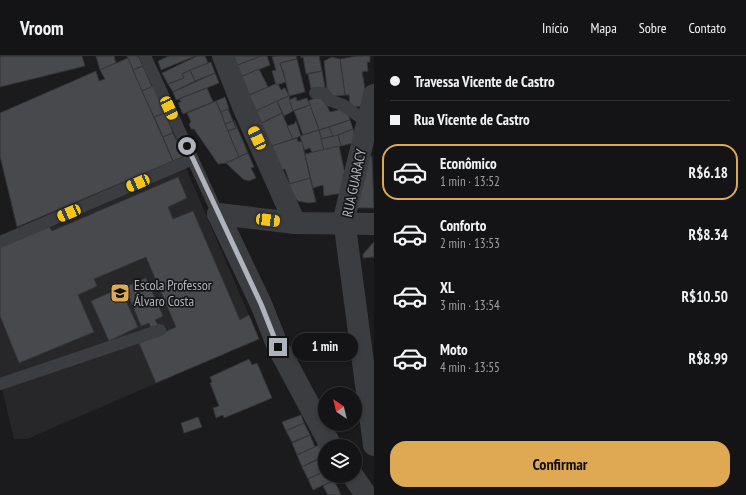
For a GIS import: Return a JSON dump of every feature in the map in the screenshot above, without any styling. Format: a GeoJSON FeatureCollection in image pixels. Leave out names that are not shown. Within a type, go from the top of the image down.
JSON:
{"type":"FeatureCollection","features":[{"type":"Feature","properties":{"kind":"street"},"geometry":{"type":"LineString","coordinates":[[223,56],[244,109],[295,223]]}},
{"type":"Feature","properties":{"kind":"street","name":"RUA GUARACY"},"geometry":{"type":"LineString","coordinates":[[374,95],[344,219],[374,444]]}},
{"type":"Feature","properties":{"kind":"street"},"geometry":{"type":"LineString","coordinates":[[218,214],[295,223],[345,225],[374,224]]}},
{"type":"Feature","properties":{"kind":"street"},"geometry":{"type":"LineString","coordinates":[[218,214],[261,304],[278,347],[327,439]]}},
{"type":"Feature","properties":{"kind":"street"},"geometry":{"type":"LineString","coordinates":[[357,483],[366,495]]}},
{"type":"Feature","properties":{"kind":"lane"},"geometry":{"type":"LineString","coordinates":[[145,56],[218,214]]}},
{"type":"Feature","properties":{"kind":"lane"},"geometry":{"type":"LineString","coordinates":[[315,93],[324,94],[329,100],[343,105],[367,122]]}},
{"type":"Feature","properties":{"kind":"lane"},"geometry":{"type":"LineString","coordinates":[[0,242],[193,159]]}},
{"type":"Feature","properties":{"kind":"lane"},"geometry":{"type":"LineString","coordinates":[[0,384],[160,330]]}},
{"type":"Feature","properties":{"kind":"shaded area","name":"Escola Professor Álvaro Costa"},"geometry":{"type":"Polygon","coordinates":[[[186,168],[259,339],[27,439],[14,439],[0,381],[0,247],[186,168]]]}},
{"type":"Feature","properties":{"kind":"building"},"geometry":{"type":"Polygon","coordinates":[[[0,56],[82,56],[85,66],[0,87],[0,56]]]}},
{"type":"Feature","properties":{"kind":"building"},"geometry":{"type":"Polygon","coordinates":[[[96,56],[114,56],[116,63],[100,70],[96,56]]]}},
{"type":"Feature","properties":{"kind":"building"},"geometry":{"type":"Polygon","coordinates":[[[127,56],[138,56],[143,66],[133,70],[127,56]]]}},
{"type":"Feature","properties":{"kind":"building"},"geometry":{"type":"Polygon","coordinates":[[[169,56],[195,56],[161,70],[158,61],[169,56]]]}},
{"type":"Feature","properties":{"kind":"building"},"geometry":{"type":"Polygon","coordinates":[[[197,56],[205,56],[208,63],[182,74],[184,78],[168,84],[162,73],[197,56]]]}},
{"type":"Feature","properties":{"kind":"building"},"geometry":{"type":"Polygon","coordinates":[[[229,56],[261,56],[233,67],[229,56]]]}},
{"type":"Feature","properties":{"kind":"building"},"geometry":{"type":"Polygon","coordinates":[[[261,56],[267,56],[270,65],[238,78],[233,67],[261,56]]]}},
{"type":"Feature","properties":{"kind":"building"},"geometry":{"type":"Polygon","coordinates":[[[296,56],[297,59],[280,63],[286,82],[276,85],[272,71],[276,70],[272,57],[296,56]]]}},
{"type":"Feature","properties":{"kind":"building"},"geometry":{"type":"Polygon","coordinates":[[[301,56],[319,56],[322,71],[306,74],[303,57],[301,58],[301,56]]]}},
{"type":"Feature","properties":{"kind":"building"},"geometry":{"type":"Polygon","coordinates":[[[370,56],[370,62],[367,62],[368,71],[362,72],[366,94],[365,106],[350,107],[349,95],[345,95],[340,59],[370,56]]]}},
{"type":"Feature","properties":{"kind":"building"},"geometry":{"type":"Polygon","coordinates":[[[332,57],[340,59],[345,95],[328,97],[324,61],[332,57]]]}},
{"type":"Feature","properties":{"kind":"building"},"geometry":{"type":"Polygon","coordinates":[[[128,58],[173,161],[17,227],[0,156],[0,113],[96,71],[99,81],[105,79],[100,70],[128,58]]]}},
{"type":"Feature","properties":{"kind":"building"},"geometry":{"type":"Polygon","coordinates":[[[297,59],[305,92],[289,96],[280,63],[297,59]]]}},
{"type":"Feature","properties":{"kind":"building"},"geometry":{"type":"Polygon","coordinates":[[[211,62],[215,73],[195,81],[190,70],[211,62]]]}},
{"type":"Feature","properties":{"kind":"building"},"geometry":{"type":"Polygon","coordinates":[[[143,66],[152,87],[142,91],[133,70],[143,66]]]}},
{"type":"Feature","properties":{"kind":"building"},"geometry":{"type":"Polygon","coordinates":[[[259,69],[268,87],[245,97],[238,78],[259,69]]]}},
{"type":"Feature","properties":{"kind":"building"},"geometry":{"type":"Polygon","coordinates":[[[190,70],[195,81],[173,92],[168,84],[184,78],[182,74],[190,70]]]}},
{"type":"Feature","properties":{"kind":"building"},"geometry":{"type":"Polygon","coordinates":[[[322,71],[325,87],[311,89],[308,74],[322,71]]]}},
{"type":"Feature","properties":{"kind":"building"},"geometry":{"type":"Polygon","coordinates":[[[215,73],[219,83],[176,100],[173,92],[215,73]]]}},
{"type":"Feature","properties":{"kind":"building"},"geometry":{"type":"Polygon","coordinates":[[[278,84],[281,90],[285,88],[289,96],[252,113],[245,97],[278,84]]]}},
{"type":"Feature","properties":{"kind":"building"},"geometry":{"type":"Polygon","coordinates":[[[153,86],[165,113],[154,117],[142,91],[153,86]]]}},
{"type":"Feature","properties":{"kind":"building"},"geometry":{"type":"Polygon","coordinates":[[[207,88],[213,102],[183,114],[178,103],[181,102],[179,99],[207,88]]]}},
{"type":"Feature","properties":{"kind":"building"},"geometry":{"type":"Polygon","coordinates":[[[322,95],[330,112],[346,108],[350,120],[319,130],[308,101],[322,95]]]}},
{"type":"Feature","properties":{"kind":"building"},"geometry":{"type":"Polygon","coordinates":[[[289,96],[293,111],[284,116],[277,101],[289,96]]]}},
{"type":"Feature","properties":{"kind":"building"},"geometry":{"type":"Polygon","coordinates":[[[225,97],[229,109],[221,112],[216,101],[225,97]]]}},
{"type":"Feature","properties":{"kind":"building"},"geometry":{"type":"Polygon","coordinates":[[[296,97],[297,101],[307,98],[310,105],[293,111],[289,100],[296,97]]]}},
{"type":"Feature","properties":{"kind":"building"},"geometry":{"type":"Polygon","coordinates":[[[216,101],[239,157],[226,163],[218,164],[194,129],[191,129],[189,124],[191,122],[187,113],[216,101]]]}},
{"type":"Feature","properties":{"kind":"building"},"geometry":{"type":"Polygon","coordinates":[[[277,101],[282,113],[256,126],[250,114],[277,101]]]}},
{"type":"Feature","properties":{"kind":"building"},"geometry":{"type":"Polygon","coordinates":[[[310,105],[319,130],[303,135],[294,111],[310,105]]]}},
{"type":"Feature","properties":{"kind":"building"},"geometry":{"type":"Polygon","coordinates":[[[228,109],[233,121],[225,124],[221,112],[228,109]]]}},
{"type":"Feature","properties":{"kind":"building"},"geometry":{"type":"Polygon","coordinates":[[[165,113],[173,133],[163,137],[154,117],[165,113]]]}},
{"type":"Feature","properties":{"kind":"building"},"geometry":{"type":"Polygon","coordinates":[[[282,113],[293,139],[266,148],[256,126],[282,113]]]}},
{"type":"Feature","properties":{"kind":"building"},"geometry":{"type":"Polygon","coordinates":[[[234,120],[248,153],[239,157],[228,131],[236,128],[234,120]]]}},
{"type":"Feature","properties":{"kind":"building"},"geometry":{"type":"Polygon","coordinates":[[[350,120],[353,129],[333,137],[329,127],[350,120]]]}},
{"type":"Feature","properties":{"kind":"building"},"geometry":{"type":"Polygon","coordinates":[[[233,121],[236,128],[228,131],[225,124],[233,121]]]}},
{"type":"Feature","properties":{"kind":"building"},"geometry":{"type":"Polygon","coordinates":[[[296,121],[301,136],[293,139],[287,126],[294,124],[296,121]]]}},
{"type":"Feature","properties":{"kind":"building"},"geometry":{"type":"Polygon","coordinates":[[[329,127],[333,136],[321,139],[319,130],[329,127]]]}},
{"type":"Feature","properties":{"kind":"building"},"geometry":{"type":"Polygon","coordinates":[[[353,129],[357,142],[341,146],[338,135],[353,129]]]}},
{"type":"Feature","properties":{"kind":"building"},"geometry":{"type":"Polygon","coordinates":[[[319,130],[324,150],[312,153],[310,148],[304,150],[300,136],[319,130]]]}},
{"type":"Feature","properties":{"kind":"building"},"geometry":{"type":"Polygon","coordinates":[[[173,133],[184,156],[173,161],[163,137],[173,133]]]}},
{"type":"Feature","properties":{"kind":"building"},"geometry":{"type":"Polygon","coordinates":[[[338,135],[341,146],[324,150],[321,139],[338,135]]]}},
{"type":"Feature","properties":{"kind":"building"},"geometry":{"type":"Polygon","coordinates":[[[297,138],[298,142],[302,141],[310,178],[290,184],[285,169],[279,171],[268,147],[297,138]]]}},
{"type":"Feature","properties":{"kind":"building"},"geometry":{"type":"Polygon","coordinates":[[[339,146],[345,174],[343,175],[343,193],[324,196],[323,185],[313,188],[305,154],[339,146]]]}},
{"type":"Feature","properties":{"kind":"building"},"geometry":{"type":"Polygon","coordinates":[[[248,153],[254,167],[251,168],[256,178],[249,181],[243,179],[226,163],[248,153]]]}},
{"type":"Feature","properties":{"kind":"building"},"geometry":{"type":"Polygon","coordinates":[[[372,156],[374,208],[356,208],[365,159],[372,156]]]}},
{"type":"Feature","properties":{"kind":"building"},"geometry":{"type":"Polygon","coordinates":[[[178,177],[187,198],[168,207],[173,219],[193,211],[240,320],[249,315],[259,339],[156,383],[139,343],[176,327],[146,257],[94,279],[97,286],[78,295],[94,332],[19,363],[0,316],[0,247],[49,227],[52,231],[178,177]]]}},
{"type":"Feature","properties":{"kind":"building"},"geometry":{"type":"Polygon","coordinates":[[[310,178],[316,202],[309,203],[298,201],[286,185],[310,178]]]}},
{"type":"Feature","properties":{"kind":"building"},"geometry":{"type":"Polygon","coordinates":[[[374,242],[374,257],[363,258],[363,254],[374,242]]]}},
{"type":"Feature","properties":{"kind":"building"},"geometry":{"type":"Polygon","coordinates":[[[146,278],[163,316],[155,320],[158,325],[151,328],[149,323],[141,326],[125,287],[146,278]]]}},
{"type":"Feature","properties":{"kind":"building"},"geometry":{"type":"Polygon","coordinates":[[[120,288],[138,327],[109,341],[91,301],[120,288]]]}},
{"type":"Feature","properties":{"kind":"building"},"geometry":{"type":"Polygon","coordinates":[[[249,359],[252,365],[257,363],[272,398],[224,418],[223,415],[216,418],[213,408],[219,406],[210,383],[212,382],[210,377],[249,359]]]}},
{"type":"Feature","properties":{"kind":"building"},"geometry":{"type":"Polygon","coordinates":[[[301,415],[304,423],[286,431],[282,422],[301,415]]]}},
{"type":"Feature","properties":{"kind":"building"},"geometry":{"type":"Polygon","coordinates":[[[198,417],[202,427],[184,433],[181,423],[198,417]]]}},
{"type":"Feature","properties":{"kind":"building"},"geometry":{"type":"Polygon","coordinates":[[[304,423],[310,435],[292,442],[286,431],[304,423]]]}},
{"type":"Feature","properties":{"kind":"building"},"geometry":{"type":"Polygon","coordinates":[[[310,435],[315,447],[297,455],[292,443],[310,435]]]}},
{"type":"Feature","properties":{"kind":"building"},"geometry":{"type":"Polygon","coordinates":[[[318,445],[318,459],[302,467],[297,455],[318,445]]]}},
{"type":"Feature","properties":{"kind":"building"},"geometry":{"type":"Polygon","coordinates":[[[318,459],[318,474],[308,479],[302,467],[318,459]]]}},
{"type":"Feature","properties":{"kind":"building"},"geometry":{"type":"Polygon","coordinates":[[[318,474],[318,483],[328,483],[313,490],[308,479],[318,474]]]}},
{"type":"Feature","properties":{"kind":"building"},"geometry":{"type":"Polygon","coordinates":[[[328,483],[335,483],[341,495],[328,495],[323,486],[328,483]]]}},
{"type":"Feature","properties":{"kind":"place","name":"Escola Professor Álvaro Costa"},"geometry":{"type":"Point","coordinates":[120,293]}},
{"type":"Feature","properties":{"kind":"route"},"geometry":{"type":"LineString","coordinates":[[187,146],[261,304],[278,347]]}}]}
